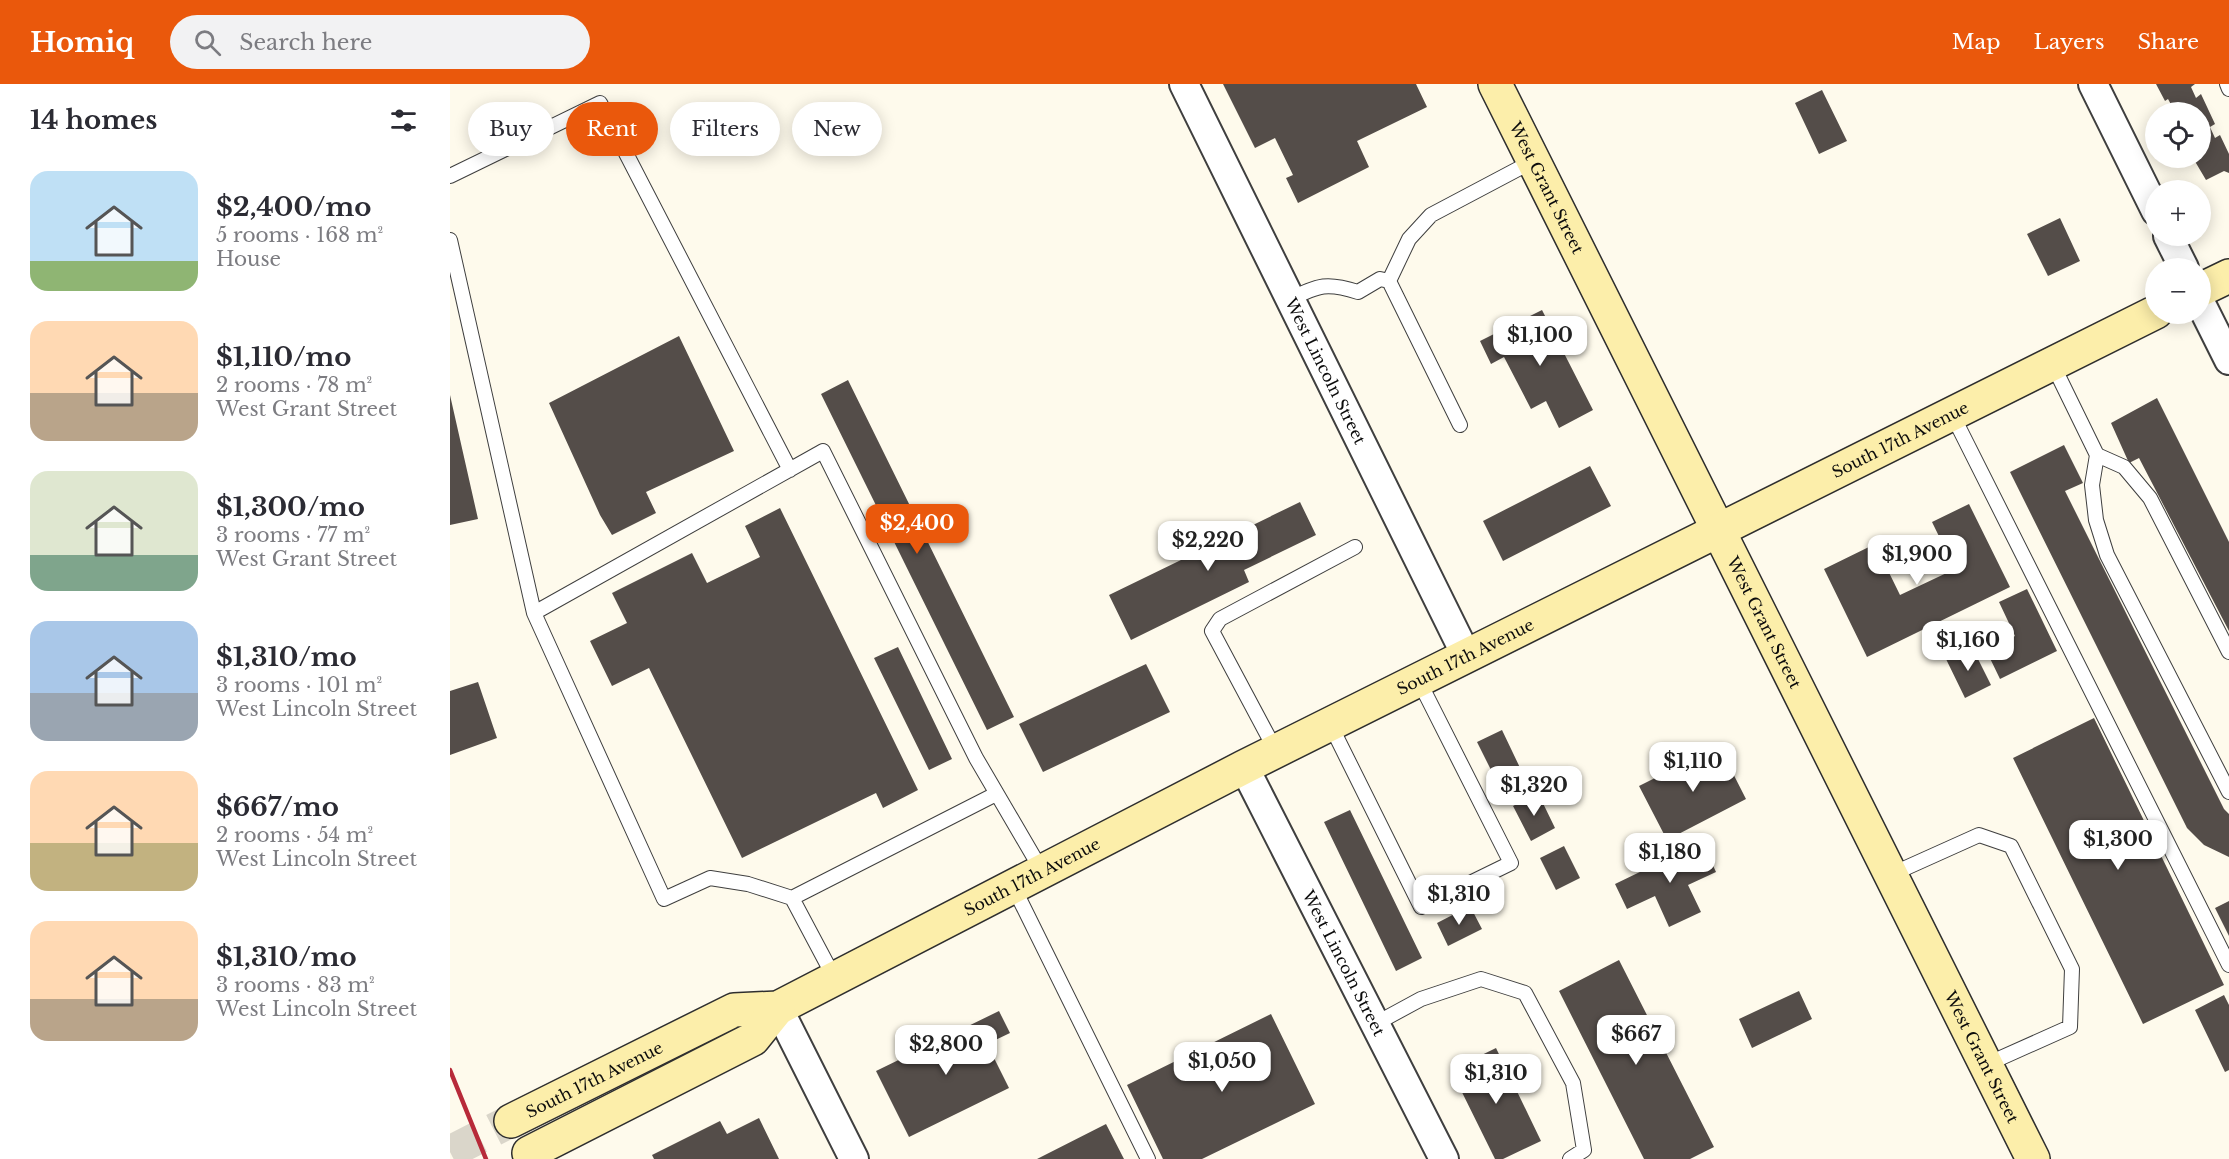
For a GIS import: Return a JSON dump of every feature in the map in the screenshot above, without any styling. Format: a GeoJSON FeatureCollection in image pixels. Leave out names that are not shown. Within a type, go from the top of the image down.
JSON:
{"type":"FeatureCollection","features":[{"type":"Feature","properties":{"kind":"main road","name":"West Grant Street"},"geometry":{"type":"LineString","coordinates":[[1495,84],[2033,1159]]}},
{"type":"Feature","properties":{"kind":"main road"},"geometry":{"type":"LineString","coordinates":[[2211,285],[2229,276]]}},
{"type":"Feature","properties":{"kind":"main road","name":"South 17th Avenue"},"geometry":{"type":"LineString","coordinates":[[529,1153],[753,1039],[778,1008],[1244,767],[2145,317]]}},
{"type":"Feature","properties":{"kind":"main road","name":"South 17th Avenue"},"geometry":{"type":"LineString","coordinates":[[511,1121],[734,1010],[778,1008]]}},
{"type":"Feature","properties":{"kind":"street","name":"West Lincoln Street"},"geometry":{"type":"LineString","coordinates":[[1184,84],[1467,657]]}},
{"type":"Feature","properties":{"kind":"street"},"geometry":{"type":"LineString","coordinates":[[2093,84],[2145,189]]}},
{"type":"Feature","properties":{"kind":"street"},"geometry":{"type":"LineString","coordinates":[[2211,324],[2229,360]]}},
{"type":"Feature","properties":{"kind":"street","name":"West Lincoln Street"},"geometry":{"type":"LineString","coordinates":[[1244,767],[1444,1159]]}},
{"type":"Feature","properties":{"kind":"street"},"geometry":{"type":"LineString","coordinates":[[778,1008],[854,1159]]}},
{"type":"Feature","properties":{"kind":"lane"},"geometry":{"type":"LineString","coordinates":[[2226,84],[2229,89]]}},
{"type":"Feature","properties":{"kind":"lane"},"geometry":{"type":"LineString","coordinates":[[450,176],[600,103],[790,470]]}},
{"type":"Feature","properties":{"kind":"lane"},"geometry":{"type":"LineString","coordinates":[[1389,281],[1409,239],[1431,215],[1533,161]]}},
{"type":"Feature","properties":{"kind":"lane"},"geometry":{"type":"LineString","coordinates":[[450,240],[534,613],[664,899],[710,878],[748,884],[792,898],[835,979]]}},
{"type":"Feature","properties":{"kind":"lane"},"geometry":{"type":"LineString","coordinates":[[1290,299],[1318,286],[1340,286],[1359,292],[1380,279],[1389,281]]}},
{"type":"Feature","properties":{"kind":"lane"},"geometry":{"type":"LineString","coordinates":[[1389,281],[1460,425]]}},
{"type":"Feature","properties":{"kind":"lane"},"geometry":{"type":"LineString","coordinates":[[2052,363],[2097,455],[2092,485],[2096,520],[2107,555],[2229,792]]}},
{"type":"Feature","properties":{"kind":"lane"},"geometry":{"type":"LineString","coordinates":[[1952,414],[2229,965]]}},
{"type":"Feature","properties":{"kind":"lane"},"geometry":{"type":"LineString","coordinates":[[534,613],[823,451],[996,794],[1028,879],[1148,1159]]}},
{"type":"Feature","properties":{"kind":"lane"},"geometry":{"type":"LineString","coordinates":[[2097,455],[2124,467],[2150,498],[2229,652]]}},
{"type":"Feature","properties":{"kind":"lane"},"geometry":{"type":"LineString","coordinates":[[1276,751],[1212,631],[1220,619],[1355,547]]}},
{"type":"Feature","properties":{"kind":"lane"},"geometry":{"type":"LineString","coordinates":[[1330,724],[1421,907],[1511,863],[1419,681]]}},
{"type":"Feature","properties":{"kind":"lane"},"geometry":{"type":"LineString","coordinates":[[792,898],[996,794]]}},
{"type":"Feature","properties":{"kind":"lane"},"geometry":{"type":"LineString","coordinates":[[1890,875],[1979,835],[2011,846],[2016,856],[2072,969],[2070,1027],[1985,1065]]}},
{"type":"Feature","properties":{"kind":"lane"},"geometry":{"type":"LineString","coordinates":[[1375,1024],[1421,999],[1481,979],[1525,993],[1573,1083],[1584,1150],[1570,1159]]}},
{"type":"Feature","properties":{"kind":"building"},"geometry":{"type":"Polygon","coordinates":[[[1223,84],[1416,84],[1427,107],[1357,141],[1369,167],[1298,203],[1286,178],[1293,175],[1275,138],[1255,148],[1223,84]]]}},
{"type":"Feature","properties":{"kind":"building"},"geometry":{"type":"Polygon","coordinates":[[[2156,84],[2195,84],[2191,87],[2196,98],[2201,94],[2205,102],[2170,102],[2168,99],[2165,101],[2156,84]]]}},
{"type":"Feature","properties":{"kind":"building"},"geometry":{"type":"Polygon","coordinates":[[[1822,90],[1847,141],[1819,154],[1795,103],[1822,90]]]}},
{"type":"Feature","properties":{"kind":"building"},"geometry":{"type":"Polygon","coordinates":[[[2211,129],[2215,138],[2220,135],[2229,154],[2229,173],[2224,171],[2206,180],[2199,168],[2211,168],[2211,129]]]}},
{"type":"Feature","properties":{"kind":"building"},"geometry":{"type":"Polygon","coordinates":[[[2060,218],[2080,261],[2048,276],[2027,234],[2060,218]]]}},
{"type":"Feature","properties":{"kind":"building"},"geometry":{"type":"Polygon","coordinates":[[[1542,310],[1593,410],[1559,428],[1546,401],[1531,409],[1504,357],[1491,364],[1480,341],[1542,310]]]}},
{"type":"Feature","properties":{"kind":"building"},"geometry":{"type":"Polygon","coordinates":[[[679,336],[734,451],[646,492],[656,513],[612,535],[600,515],[549,403],[679,336]]]}},
{"type":"Feature","properties":{"kind":"building"},"geometry":{"type":"Polygon","coordinates":[[[848,380],[1014,717],[987,730],[821,394],[848,380]]]}},
{"type":"Feature","properties":{"kind":"building"},"geometry":{"type":"Polygon","coordinates":[[[450,395],[478,519],[450,525],[450,395]]]}},
{"type":"Feature","properties":{"kind":"building"},"geometry":{"type":"Polygon","coordinates":[[[2157,398],[2229,542],[2229,631],[2139,458],[2129,463],[2111,423],[2157,398]]]}},
{"type":"Feature","properties":{"kind":"building"},"geometry":{"type":"Polygon","coordinates":[[[2064,445],[2083,483],[2065,491],[2224,809],[2229,814],[2229,857],[2204,845],[2187,828],[2010,472],[2064,445]]]}},
{"type":"Feature","properties":{"kind":"building"},"geometry":{"type":"Polygon","coordinates":[[[1590,466],[1611,506],[1503,561],[1483,521],[1590,466]]]}},
{"type":"Feature","properties":{"kind":"building"},"geometry":{"type":"Polygon","coordinates":[[[1300,502],[1316,535],[1244,570],[1249,582],[1131,640],[1109,595],[1300,502]]]}},
{"type":"Feature","properties":{"kind":"building"},"geometry":{"type":"Polygon","coordinates":[[[1969,504],[2010,587],[1867,657],[1824,569],[1875,544],[1900,595],[1955,569],[1932,522],[1969,504]]]}},
{"type":"Feature","properties":{"kind":"building"},"geometry":{"type":"Polygon","coordinates":[[[780,508],[918,790],[883,808],[876,793],[742,858],[649,668],[612,686],[590,641],[627,623],[612,593],[692,553],[707,583],[760,557],[745,526],[780,508]]]}},
{"type":"Feature","properties":{"kind":"building"},"geometry":{"type":"Polygon","coordinates":[[[2027,589],[2057,651],[2000,679],[1986,650],[2015,636],[1999,602],[2027,589]]]}},
{"type":"Feature","properties":{"kind":"building"},"geometry":{"type":"Polygon","coordinates":[[[898,647],[952,759],[929,770],[874,658],[898,647]]]}},
{"type":"Feature","properties":{"kind":"building"},"geometry":{"type":"Polygon","coordinates":[[[1972,647],[1991,685],[1965,698],[1946,659],[1972,647]]]}},
{"type":"Feature","properties":{"kind":"building"},"geometry":{"type":"Polygon","coordinates":[[[1146,664],[1170,712],[1043,772],[1019,724],[1146,664]]]}},
{"type":"Feature","properties":{"kind":"building"},"geometry":{"type":"Polygon","coordinates":[[[478,682],[497,738],[450,755],[450,691],[478,682]]]}},
{"type":"Feature","properties":{"kind":"building"},"geometry":{"type":"Polygon","coordinates":[[[2094,718],[2224,985],[2143,1024],[2013,758],[2094,718]]]}},
{"type":"Feature","properties":{"kind":"building"},"geometry":{"type":"Polygon","coordinates":[[[1502,730],[1523,774],[1499,786],[1477,742],[1502,730]]]}},
{"type":"Feature","properties":{"kind":"building"},"geometry":{"type":"Polygon","coordinates":[[[1719,746],[1746,799],[1667,840],[1639,786],[1719,746]]]}},
{"type":"Feature","properties":{"kind":"building"},"geometry":{"type":"Polygon","coordinates":[[[1538,793],[1555,828],[1531,841],[1513,806],[1538,793]]]}},
{"type":"Feature","properties":{"kind":"building"},"geometry":{"type":"Polygon","coordinates":[[[1350,810],[1422,958],[1396,971],[1324,822],[1350,810]]]}},
{"type":"Feature","properties":{"kind":"building"},"geometry":{"type":"Polygon","coordinates":[[[1702,842],[1716,872],[1688,885],[1701,912],[1669,927],[1655,896],[1627,909],[1615,884],[1702,842]]]}},
{"type":"Feature","properties":{"kind":"building"},"geometry":{"type":"Polygon","coordinates":[[[1564,846],[1580,878],[1556,890],[1540,858],[1564,846]]]}},
{"type":"Feature","properties":{"kind":"building"},"geometry":{"type":"Polygon","coordinates":[[[2229,901],[2229,936],[2215,908],[2229,901]]]}},
{"type":"Feature","properties":{"kind":"building"},"geometry":{"type":"Polygon","coordinates":[[[1470,906],[1482,929],[1448,946],[1437,923],[1470,906]]]}},
{"type":"Feature","properties":{"kind":"building"},"geometry":{"type":"Polygon","coordinates":[[[1619,960],[1714,1147],[1690,1159],[1644,1159],[1559,991],[1619,960]]]}},
{"type":"Feature","properties":{"kind":"building"},"geometry":{"type":"Polygon","coordinates":[[[1799,991],[1812,1019],[1752,1048],[1739,1019],[1799,991]]]}},
{"type":"Feature","properties":{"kind":"building"},"geometry":{"type":"Polygon","coordinates":[[[2224,995],[2229,1005],[2229,1070],[2225,1072],[2195,1010],[2224,995]]]}},
{"type":"Feature","properties":{"kind":"building"},"geometry":{"type":"Polygon","coordinates":[[[999,1011],[1010,1033],[987,1044],[1009,1088],[909,1137],[876,1071],[999,1011]]]}},
{"type":"Feature","properties":{"kind":"building"},"geometry":{"type":"Polygon","coordinates":[[[1271,1014],[1315,1104],[1202,1159],[1163,1159],[1127,1085],[1271,1014]]]}},
{"type":"Feature","properties":{"kind":"building"},"geometry":{"type":"Polygon","coordinates":[[[1496,1048],[1541,1141],[1503,1159],[1495,1159],[1451,1070],[1496,1048]]]}},
{"type":"Feature","properties":{"kind":"building"},"geometry":{"type":"Polygon","coordinates":[[[759,1118],[779,1159],[654,1159],[652,1155],[720,1121],[727,1134],[759,1118]]]}},
{"type":"Feature","properties":{"kind":"building"},"geometry":{"type":"Polygon","coordinates":[[[1106,1124],[1124,1159],[1037,1159],[1106,1124]]]}},
{"type":"Feature","properties":{"kind":"tunnel"},"geometry":{"type":"LineString","coordinates":[[450,1152],[511,1121]]}},
{"type":"Feature","properties":{"kind":"railway"},"geometry":{"type":"LineString","coordinates":[[450,1070],[486,1159]]}}]}
